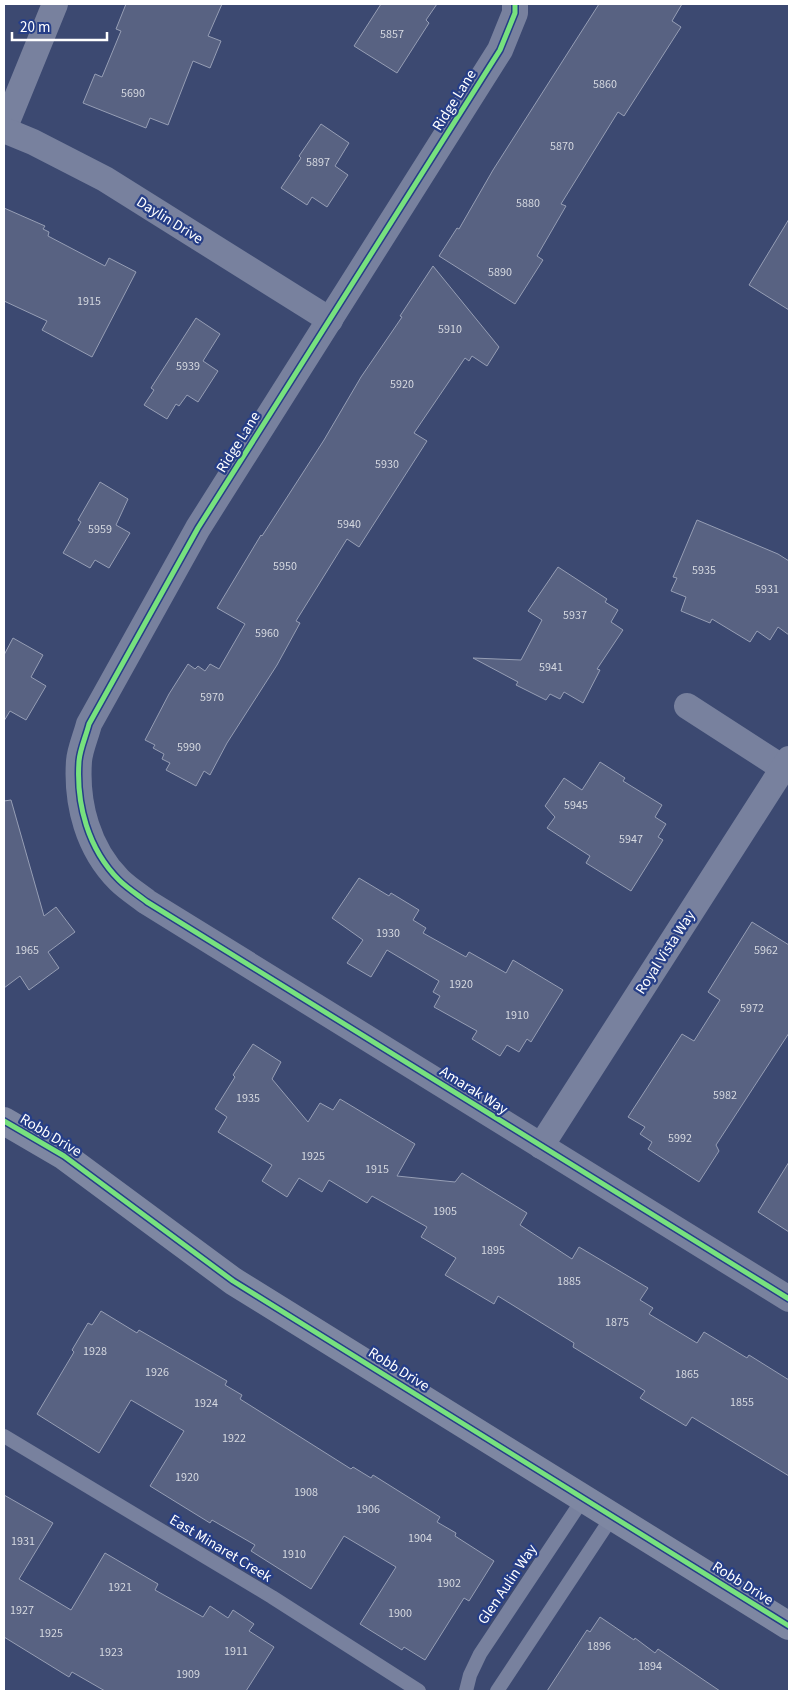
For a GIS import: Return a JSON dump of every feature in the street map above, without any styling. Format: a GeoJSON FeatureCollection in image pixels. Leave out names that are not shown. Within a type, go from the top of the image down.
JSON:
{"type":"FeatureCollection","features":[{"type":"Feature","properties":{"kind":"main road","name":"Robb Drive"},"geometry":{"type":"LineString","coordinates":[[4,1121],[64,1156],[233,1281],[789,1626]]}},
{"type":"Feature","properties":{"kind":"street"},"geometry":{"type":"LineString","coordinates":[[4,130],[55,4]]}},
{"type":"Feature","properties":{"kind":"street","name":"Ridge Lane"},"geometry":{"type":"LineString","coordinates":[[146,902],[119,880],[98,853],[84,822],[79,791],[80,759],[89,724],[198,528],[500,50],[515,13],[514,4]]}},
{"type":"Feature","properties":{"kind":"street","name":"Daylin Drive"},"geometry":{"type":"LineString","coordinates":[[4,130],[33,142],[105,179],[330,320]]}},
{"type":"Feature","properties":{"kind":"street"},"geometry":{"type":"LineString","coordinates":[[687,706],[786,763]]}},
{"type":"Feature","properties":{"kind":"street","name":"Royal Vista Way"},"geometry":{"type":"LineString","coordinates":[[541,1146],[786,763]]}},
{"type":"Feature","properties":{"kind":"street","name":"Amarak Way"},"geometry":{"type":"LineString","coordinates":[[146,902],[789,1299]]}},
{"type":"Feature","properties":{"kind":"lane","name":"East Minaret Creek"},"geometry":{"type":"LineString","coordinates":[[4,1436],[272,1597],[420,1691]]}},
{"type":"Feature","properties":{"kind":"lane","name":"Glen Aulin Way"},"geometry":{"type":"LineString","coordinates":[[466,1691],[470,1675],[480,1654],[583,1499]]}},
{"type":"Feature","properties":{"kind":"lane"},"geometry":{"type":"LineString","coordinates":[[497,1691],[612,1517]]}},
{"type":"Feature","properties":{"kind":"building"},"geometry":{"type":"Polygon","coordinates":[[[126,4],[222,4],[208,36],[221,41],[210,68],[193,61],[168,125],[150,118],[146,128],[83,103],[95,74],[102,77],[121,31],[116,29],[126,4]]]}},
{"type":"Feature","properties":{"kind":"building"},"geometry":{"type":"Polygon","coordinates":[[[381,4],[437,4],[426,20],[429,23],[397,73],[354,46],[381,4]]]}},
{"type":"Feature","properties":{"kind":"building"},"geometry":{"type":"Polygon","coordinates":[[[599,4],[682,4],[672,21],[681,27],[624,116],[618,112],[561,204],[566,206],[537,256],[543,260],[515,304],[439,256],[457,228],[459,229],[493,170],[599,4]]]}},
{"type":"Feature","properties":{"kind":"building"},"geometry":{"type":"Polygon","coordinates":[[[321,124],[349,143],[335,166],[348,175],[327,207],[312,197],[307,205],[281,188],[301,158],[299,156],[321,124]]]}},
{"type":"Feature","properties":{"kind":"building"},"geometry":{"type":"Polygon","coordinates":[[[4,208],[45,226],[43,229],[49,232],[48,236],[105,266],[109,258],[136,272],[92,357],[42,330],[47,321],[4,301],[4,208]]]}},
{"type":"Feature","properties":{"kind":"building"},"geometry":{"type":"Polygon","coordinates":[[[789,219],[789,310],[749,285],[789,219]]]}},
{"type":"Feature","properties":{"kind":"building"},"geometry":{"type":"Polygon","coordinates":[[[433,266],[499,347],[487,366],[472,356],[469,361],[465,358],[414,433],[427,441],[359,547],[347,539],[296,621],[300,623],[277,665],[227,743],[210,775],[204,771],[196,786],[166,770],[170,763],[162,759],[164,754],[153,748],[155,745],[145,740],[169,694],[188,664],[195,669],[198,666],[205,671],[210,664],[219,669],[245,624],[217,608],[261,535],[324,440],[361,377],[402,317],[400,316],[433,266]]]}},
{"type":"Feature","properties":{"kind":"building"},"geometry":{"type":"Polygon","coordinates":[[[196,318],[220,334],[203,361],[218,371],[198,402],[187,395],[179,406],[176,404],[167,419],[144,405],[154,390],[151,388],[196,318]]]}},
{"type":"Feature","properties":{"kind":"building"},"geometry":{"type":"Polygon","coordinates":[[[100,482],[128,499],[116,525],[130,533],[109,568],[95,560],[90,568],[63,553],[81,522],[78,520],[100,482]]]}},
{"type":"Feature","properties":{"kind":"building"},"geometry":{"type":"Polygon","coordinates":[[[697,520],[778,554],[789,561],[789,635],[778,627],[770,640],[757,631],[750,642],[712,619],[710,623],[681,611],[686,597],[671,591],[677,578],[673,577],[697,520]]]}},
{"type":"Feature","properties":{"kind":"building"},"geometry":{"type":"Polygon","coordinates":[[[558,567],[607,599],[605,602],[618,610],[611,622],[623,630],[597,669],[600,670],[583,703],[564,692],[560,699],[550,694],[546,700],[516,685],[518,682],[473,658],[521,660],[542,620],[528,611],[558,567]]]}},
{"type":"Feature","properties":{"kind":"building"},"geometry":{"type":"Polygon","coordinates":[[[13,638],[43,655],[31,677],[46,686],[26,720],[10,711],[4,721],[4,655],[13,638]]]}},
{"type":"Feature","properties":{"kind":"building"},"geometry":{"type":"Polygon","coordinates":[[[600,762],[625,778],[623,781],[662,805],[655,817],[666,824],[658,837],[663,840],[631,891],[586,863],[590,856],[547,828],[555,817],[545,806],[564,778],[582,790],[600,762]]]}},
{"type":"Feature","properties":{"kind":"building"},"geometry":{"type":"Polygon","coordinates":[[[11,800],[44,916],[56,907],[75,932],[48,952],[59,968],[29,990],[20,976],[4,988],[4,801],[11,800]]]}},
{"type":"Feature","properties":{"kind":"building"},"geometry":{"type":"Polygon","coordinates":[[[359,878],[389,896],[391,893],[419,910],[413,920],[426,928],[423,933],[466,957],[469,952],[506,973],[513,960],[563,990],[531,1042],[527,1039],[519,1052],[507,1045],[500,1056],[472,1039],[477,1031],[434,1007],[440,996],[433,992],[439,981],[387,950],[371,977],[347,963],[363,940],[332,918],[359,878]]]}},
{"type":"Feature","properties":{"kind":"building"},"geometry":{"type":"Polygon","coordinates":[[[752,922],[789,945],[789,1033],[716,1145],[719,1151],[699,1182],[648,1149],[652,1142],[640,1134],[645,1127],[628,1117],[682,1034],[694,1041],[720,1000],[708,992],[752,922]]]}},
{"type":"Feature","properties":{"kind":"building"},"geometry":{"type":"Polygon","coordinates":[[[253,1044],[281,1062],[272,1079],[308,1122],[320,1103],[333,1110],[340,1099],[415,1144],[397,1176],[455,1182],[462,1173],[527,1213],[520,1225],[572,1259],[579,1247],[648,1288],[640,1300],[653,1308],[649,1314],[697,1343],[704,1332],[747,1358],[749,1355],[789,1380],[789,1476],[692,1417],[686,1426],[640,1398],[645,1391],[573,1347],[574,1343],[498,1296],[494,1304],[445,1275],[456,1258],[421,1237],[427,1227],[372,1196],[367,1203],[329,1180],[322,1192],[299,1178],[287,1197],[262,1181],[272,1165],[218,1132],[227,1117],[215,1109],[235,1077],[233,1075],[253,1044]]]}},
{"type":"Feature","properties":{"kind":"building"},"geometry":{"type":"Polygon","coordinates":[[[789,1162],[789,1232],[758,1212],[789,1162]]]}},
{"type":"Feature","properties":{"kind":"building"},"geometry":{"type":"Polygon","coordinates":[[[101,1311],[137,1333],[139,1330],[227,1381],[225,1385],[242,1395],[240,1399],[351,1469],[353,1467],[371,1478],[373,1475],[440,1517],[437,1522],[456,1533],[455,1536],[494,1561],[469,1601],[464,1598],[425,1660],[404,1647],[402,1650],[360,1624],[396,1567],[344,1536],[311,1589],[251,1551],[255,1545],[212,1520],[210,1523],[150,1486],[184,1431],[131,1400],[99,1453],[37,1414],[74,1352],[72,1350],[88,1323],[92,1325],[101,1311]]]}},
{"type":"Feature","properties":{"kind":"building"},"geometry":{"type":"Polygon","coordinates":[[[4,1495],[53,1523],[19,1579],[71,1610],[105,1553],[158,1584],[155,1590],[203,1617],[210,1606],[228,1618],[233,1610],[254,1624],[249,1631],[274,1647],[246,1691],[105,1691],[72,1672],[69,1677],[4,1637],[4,1495]]]}},
{"type":"Feature","properties":{"kind":"building"},"geometry":{"type":"Polygon","coordinates":[[[600,1617],[634,1640],[635,1638],[655,1653],[658,1649],[720,1691],[547,1691],[587,1630],[590,1632],[600,1617]]]}},
{"type":"Feature","properties":{"kind":"cycle path"},"geometry":{"type":"LineString","coordinates":[[515,4],[515,13],[500,50],[198,528],[89,724],[79,761],[82,809],[92,840],[108,868],[122,883],[147,902],[789,1299]]}},
{"type":"Feature","properties":{"kind":"cycle path"},"geometry":{"type":"LineString","coordinates":[[4,1121],[64,1156],[233,1281],[789,1626]]}}]}
